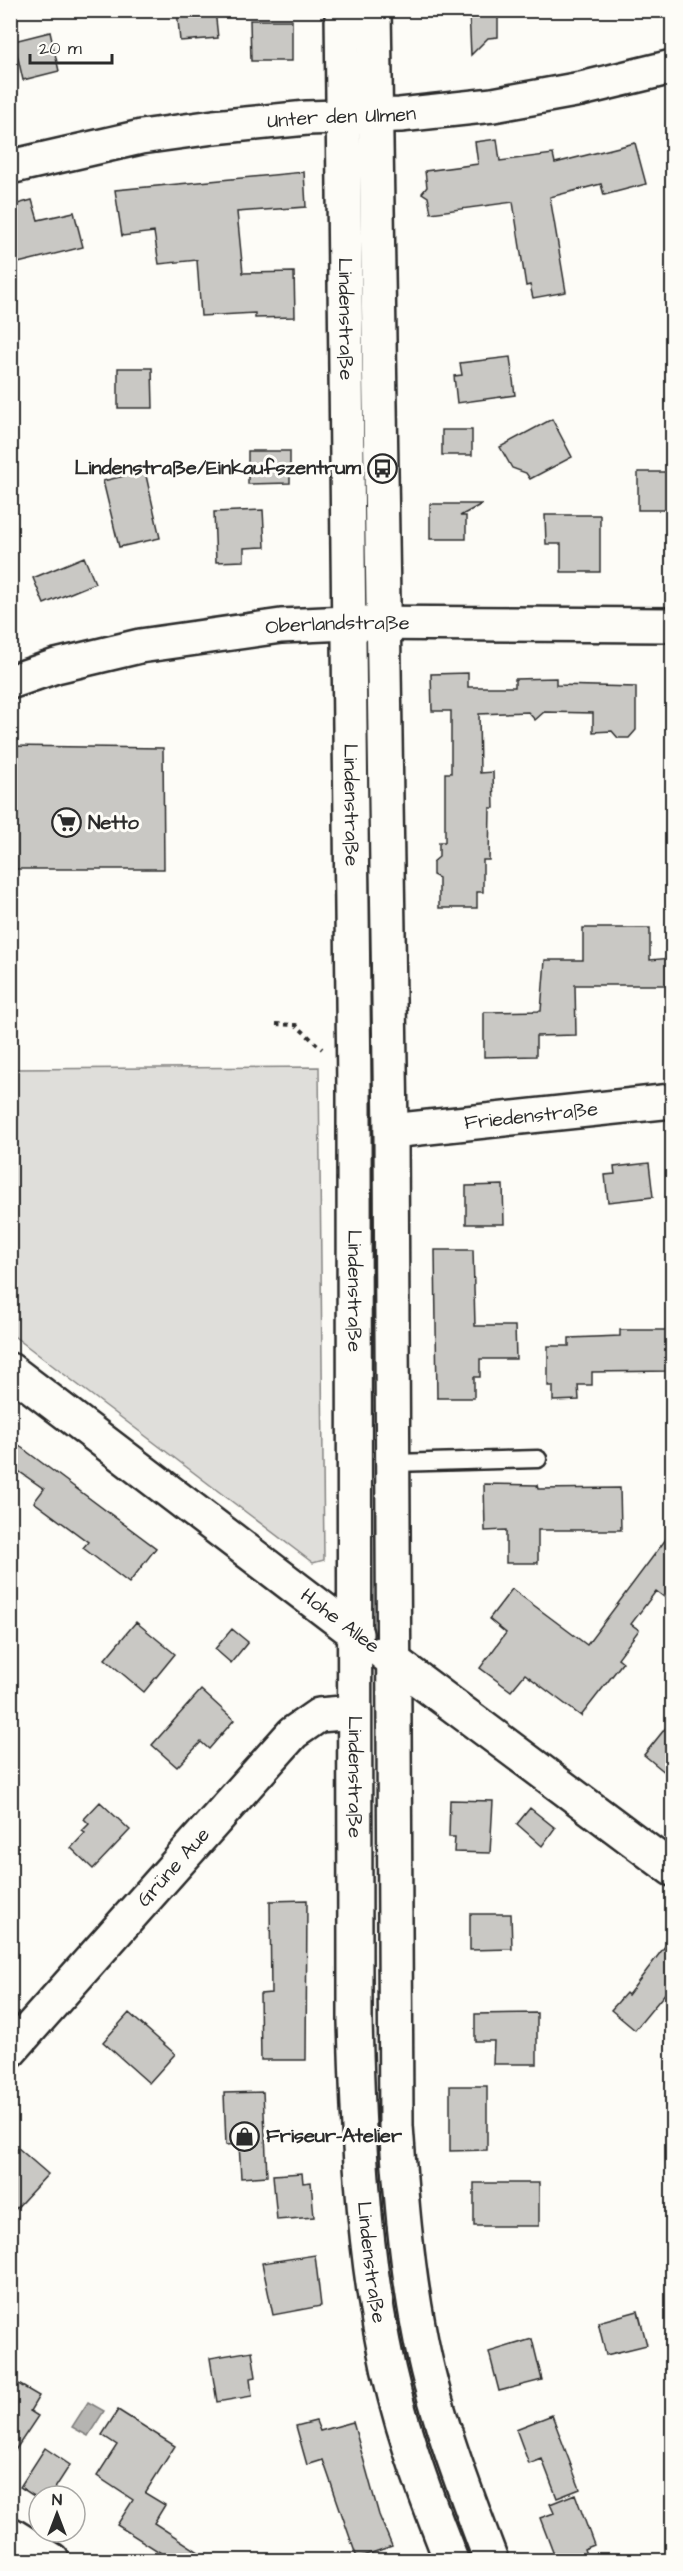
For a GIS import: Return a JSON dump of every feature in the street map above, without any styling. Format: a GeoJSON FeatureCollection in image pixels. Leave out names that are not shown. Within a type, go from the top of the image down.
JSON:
{"type":"FeatureCollection","features":[{"type":"Feature","properties":{"kind":"street","name":"Lindenstraße"},"geometry":{"type":"LineString","coordinates":[[342,10],[354,1166],[355,2021],[358,2126],[368,2241],[383,2344],[403,2422],[428,2504],[451,2560]]}},
{"type":"Feature","properties":{"kind":"street","name":"Lindenstraße"},"geometry":{"type":"LineString","coordinates":[[374,10],[391,1131],[396,2126],[405,2241],[419,2332],[460,2478],[491,2560]]}},
{"type":"Feature","properties":{"kind":"street","name":"Unter den Ulmen"},"geometry":{"type":"LineString","coordinates":[[10,166],[162,134],[296,119],[375,116],[493,105],[581,89],[672,67]]}},
{"type":"Feature","properties":{"kind":"street","name":"Oberlandstraße"},"geometry":{"type":"LineString","coordinates":[[10,682],[56,666],[140,646],[281,626],[347,624],[672,625]]}},
{"type":"Feature","properties":{"kind":"street","name":"Friedenstraße"},"geometry":{"type":"LineString","coordinates":[[391,1131],[672,1101]]}},
{"type":"Feature","properties":{"kind":"street","name":"Hohe Allee"},"geometry":{"type":"LineString","coordinates":[[10,1370],[356,1634],[672,1869]]}},
{"type":"Feature","properties":{"kind":"street","name":"Grüne Aue"},"geometry":{"type":"LineString","coordinates":[[10,2051],[293,1733],[319,1715],[354,1712]]}},
{"type":"Feature","properties":{"kind":"street"},"geometry":{"type":"LineString","coordinates":[[10,2534],[52,2560]]}},
{"type":"Feature","properties":{"kind":"lane"},"geometry":{"type":"LineString","coordinates":[[351,900],[386,899]]}},
{"type":"Feature","properties":{"kind":"lane"},"geometry":{"type":"LineString","coordinates":[[354,1166],[391,1165]]}},
{"type":"Feature","properties":{"kind":"lane"},"geometry":{"type":"LineString","coordinates":[[394,1463],[538,1459]]}},
{"type":"Feature","properties":{"kind":"path"},"geometry":{"type":"LineString","coordinates":[[276,1024],[296,1025],[323,1050]]}},
{"type":"Feature","properties":{"kind":"shaded area"},"geometry":{"type":"Polygon","coordinates":[[[319,1067],[324,1560],[313,1563],[11,1334],[10,1069],[319,1067]]]}},
{"type":"Feature","properties":{"kind":"shaded area"},"geometry":{"type":"Polygon","coordinates":[[[88,2402],[104,2411],[88,2436],[72,2427],[88,2402]]]}},
{"type":"Feature","properties":{"kind":"building"},"geometry":{"type":"Polygon","coordinates":[[[177,10],[215,10],[218,38],[180,41],[177,10]]]}},
{"type":"Feature","properties":{"kind":"building"},"geometry":{"type":"Polygon","coordinates":[[[469,10],[497,10],[498,14],[498,37],[488,38],[471,55],[469,10]]]}},
{"type":"Feature","properties":{"kind":"building"},"geometry":{"type":"Polygon","coordinates":[[[250,20],[292,20],[292,61],[251,61],[250,20]]]}},
{"type":"Feature","properties":{"kind":"building"},"geometry":{"type":"Polygon","coordinates":[[[50,32],[59,71],[23,80],[14,41],[50,32]]]}},
{"type":"Feature","properties":{"kind":"building"},"geometry":{"type":"Polygon","coordinates":[[[497,139],[500,161],[553,154],[555,163],[635,143],[646,184],[604,195],[601,184],[550,197],[566,292],[533,298],[530,285],[526,286],[513,202],[431,213],[428,197],[422,193],[427,187],[425,171],[478,164],[475,142],[497,139]]]}},
{"type":"Feature","properties":{"kind":"building"},"geometry":{"type":"Polygon","coordinates":[[[304,172],[306,207],[237,212],[243,273],[294,272],[295,317],[255,318],[255,313],[201,316],[197,260],[159,264],[154,232],[122,236],[115,190],[304,172]]]}},
{"type":"Feature","properties":{"kind":"building"},"geometry":{"type":"Polygon","coordinates":[[[32,200],[38,220],[74,212],[83,247],[10,265],[10,206],[32,200]]]}},
{"type":"Feature","properties":{"kind":"building"},"geometry":{"type":"Polygon","coordinates":[[[510,357],[515,395],[457,403],[454,376],[462,375],[460,363],[510,357]]]}},
{"type":"Feature","properties":{"kind":"building"},"geometry":{"type":"Polygon","coordinates":[[[118,368],[152,368],[153,408],[118,408],[118,368]]]}},
{"type":"Feature","properties":{"kind":"building"},"geometry":{"type":"Polygon","coordinates":[[[552,419],[572,457],[530,479],[526,473],[512,468],[500,447],[552,419]]]}},
{"type":"Feature","properties":{"kind":"building"},"geometry":{"type":"Polygon","coordinates":[[[442,430],[472,430],[472,455],[442,455],[442,430]]]}},
{"type":"Feature","properties":{"kind":"building"},"geometry":{"type":"Polygon","coordinates":[[[248,451],[290,451],[290,483],[248,484],[248,451]]]}},
{"type":"Feature","properties":{"kind":"building"},"geometry":{"type":"Polygon","coordinates":[[[145,471],[160,538],[119,547],[103,481],[145,471]]]}},
{"type":"Feature","properties":{"kind":"building"},"geometry":{"type":"Polygon","coordinates":[[[638,472],[672,472],[672,510],[638,510],[638,472]]]}},
{"type":"Feature","properties":{"kind":"building"},"geometry":{"type":"Polygon","coordinates":[[[430,504],[482,504],[460,516],[466,516],[466,539],[430,539],[430,504]]]}},
{"type":"Feature","properties":{"kind":"building"},"geometry":{"type":"Polygon","coordinates":[[[263,510],[265,547],[244,548],[244,561],[216,562],[214,512],[263,510]]]}},
{"type":"Feature","properties":{"kind":"building"},"geometry":{"type":"Polygon","coordinates":[[[545,515],[600,515],[600,572],[561,572],[561,544],[546,544],[545,515]]]}},
{"type":"Feature","properties":{"kind":"building"},"geometry":{"type":"Polygon","coordinates":[[[84,557],[95,583],[44,604],[33,578],[84,557]]]}},
{"type":"Feature","properties":{"kind":"building"},"geometry":{"type":"Polygon","coordinates":[[[468,673],[468,687],[515,687],[515,679],[556,678],[556,685],[636,687],[636,730],[629,738],[618,738],[612,731],[593,732],[593,713],[544,712],[535,720],[528,712],[479,714],[480,773],[493,772],[494,808],[490,808],[489,860],[483,860],[483,892],[477,892],[477,908],[439,908],[439,878],[433,875],[433,862],[439,857],[439,842],[445,842],[445,773],[451,773],[451,711],[432,711],[431,674],[468,673]]]}},
{"type":"Feature","properties":{"kind":"building"},"geometry":{"type":"Polygon","coordinates":[[[10,746],[163,748],[164,869],[10,869],[10,746]]]}},
{"type":"Feature","properties":{"kind":"building"},"geometry":{"type":"Polygon","coordinates":[[[583,928],[650,928],[650,960],[672,958],[672,985],[575,985],[576,1035],[536,1036],[536,1056],[484,1057],[484,1012],[541,1011],[545,960],[583,960],[583,928]]]}},
{"type":"Feature","properties":{"kind":"building"},"geometry":{"type":"Polygon","coordinates":[[[649,1163],[653,1197],[608,1202],[605,1175],[615,1174],[614,1167],[649,1163]]]}},
{"type":"Feature","properties":{"kind":"building"},"geometry":{"type":"Polygon","coordinates":[[[503,1185],[504,1224],[466,1224],[466,1186],[503,1185]]]}},
{"type":"Feature","properties":{"kind":"building"},"geometry":{"type":"Polygon","coordinates":[[[435,1250],[473,1250],[475,1326],[515,1326],[516,1359],[480,1359],[480,1377],[474,1377],[474,1398],[437,1398],[435,1250]]]}},
{"type":"Feature","properties":{"kind":"building"},"geometry":{"type":"Polygon","coordinates":[[[620,1330],[671,1330],[671,1371],[592,1372],[592,1385],[578,1385],[579,1400],[553,1401],[553,1386],[548,1386],[548,1346],[569,1346],[569,1338],[620,1336],[620,1330]]]}},
{"type":"Feature","properties":{"kind":"building"},"geometry":{"type":"Polygon","coordinates":[[[10,1439],[156,1548],[129,1583],[83,1548],[88,1542],[34,1502],[44,1489],[10,1465],[10,1439]]]}},
{"type":"Feature","properties":{"kind":"building"},"geometry":{"type":"Polygon","coordinates":[[[484,1484],[537,1485],[538,1489],[620,1488],[621,1530],[538,1530],[538,1563],[506,1563],[506,1530],[485,1531],[484,1484]]]}},
{"type":"Feature","properties":{"kind":"building"},"geometry":{"type":"Polygon","coordinates":[[[672,1531],[672,1603],[656,1591],[631,1624],[639,1630],[618,1658],[623,1662],[581,1716],[525,1674],[511,1691],[480,1668],[506,1633],[489,1619],[512,1589],[587,1645],[672,1531]]]}},
{"type":"Feature","properties":{"kind":"building"},"geometry":{"type":"Polygon","coordinates":[[[136,1622],[175,1654],[144,1692],[105,1659],[136,1622]]]}},
{"type":"Feature","properties":{"kind":"building"},"geometry":{"type":"Polygon","coordinates":[[[232,1629],[248,1642],[231,1663],[215,1649],[232,1629]]]}},
{"type":"Feature","properties":{"kind":"building"},"geometry":{"type":"Polygon","coordinates":[[[201,1690],[234,1720],[209,1749],[201,1742],[177,1767],[152,1745],[201,1690]]]}},
{"type":"Feature","properties":{"kind":"building"},"geometry":{"type":"Polygon","coordinates":[[[672,1720],[672,1778],[644,1755],[672,1720]]]}},
{"type":"Feature","properties":{"kind":"building"},"geometry":{"type":"Polygon","coordinates":[[[450,1800],[493,1801],[490,1853],[454,1852],[455,1837],[449,1837],[450,1800]]]}},
{"type":"Feature","properties":{"kind":"building"},"geometry":{"type":"Polygon","coordinates":[[[100,1802],[130,1830],[93,1869],[71,1848],[85,1833],[82,1831],[89,1824],[84,1819],[100,1802]]]}},
{"type":"Feature","properties":{"kind":"building"},"geometry":{"type":"Polygon","coordinates":[[[530,1808],[555,1828],[542,1846],[517,1824],[530,1808]]]}},
{"type":"Feature","properties":{"kind":"building"},"geometry":{"type":"Polygon","coordinates":[[[307,1900],[306,2060],[261,2060],[260,1994],[271,1993],[270,1901],[307,1900]]]}},
{"type":"Feature","properties":{"kind":"building"},"geometry":{"type":"Polygon","coordinates":[[[470,1914],[511,1914],[512,1949],[470,1950],[470,1914]]]}},
{"type":"Feature","properties":{"kind":"building"},"geometry":{"type":"Polygon","coordinates":[[[672,1937],[672,1985],[635,2030],[611,2010],[626,1993],[628,1995],[672,1937]]]}},
{"type":"Feature","properties":{"kind":"building"},"geometry":{"type":"Polygon","coordinates":[[[129,2013],[175,2054],[149,2083],[103,2042],[129,2013]]]}},
{"type":"Feature","properties":{"kind":"building"},"geometry":{"type":"Polygon","coordinates":[[[537,2013],[537,2064],[493,2064],[494,2041],[475,2041],[475,2014],[537,2013]]]}},
{"type":"Feature","properties":{"kind":"building"},"geometry":{"type":"Polygon","coordinates":[[[450,2086],[487,2086],[487,2150],[450,2151],[450,2086]]]}},
{"type":"Feature","properties":{"kind":"building"},"geometry":{"type":"Polygon","coordinates":[[[263,2092],[267,2176],[241,2178],[239,2144],[226,2145],[224,2093],[263,2092]]]}},
{"type":"Feature","properties":{"kind":"building"},"geometry":{"type":"Polygon","coordinates":[[[10,2141],[48,2174],[10,2215],[10,2141]]]}},
{"type":"Feature","properties":{"kind":"building"},"geometry":{"type":"Polygon","coordinates":[[[302,2173],[303,2183],[311,2182],[314,2217],[277,2220],[273,2175],[302,2173]]]}},
{"type":"Feature","properties":{"kind":"building"},"geometry":{"type":"Polygon","coordinates":[[[474,2183],[539,2183],[539,2226],[474,2226],[474,2183]]]}},
{"type":"Feature","properties":{"kind":"building"},"geometry":{"type":"Polygon","coordinates":[[[315,2255],[321,2306],[273,2315],[262,2263],[315,2255]]]}},
{"type":"Feature","properties":{"kind":"building"},"geometry":{"type":"Polygon","coordinates":[[[638,2311],[647,2345],[606,2355],[598,2322],[638,2311]]]}},
{"type":"Feature","properties":{"kind":"building"},"geometry":{"type":"Polygon","coordinates":[[[532,2339],[542,2380],[499,2391],[489,2352],[532,2339]]]}},
{"type":"Feature","properties":{"kind":"building"},"geometry":{"type":"Polygon","coordinates":[[[252,2351],[256,2377],[250,2378],[252,2396],[217,2402],[210,2358],[252,2351]]]}},
{"type":"Feature","properties":{"kind":"building"},"geometry":{"type":"Polygon","coordinates":[[[10,2379],[39,2396],[30,2411],[38,2416],[10,2458],[10,2379]]]}},
{"type":"Feature","properties":{"kind":"building"},"geometry":{"type":"Polygon","coordinates":[[[118,2410],[175,2446],[145,2493],[165,2505],[154,2523],[211,2560],[172,2560],[117,2525],[133,2500],[97,2476],[117,2445],[102,2435],[118,2410]]]}},
{"type":"Feature","properties":{"kind":"building"},"geometry":{"type":"Polygon","coordinates":[[[552,2415],[580,2489],[557,2498],[542,2459],[529,2464],[516,2429],[552,2415]]]}},
{"type":"Feature","properties":{"kind":"building"},"geometry":{"type":"Polygon","coordinates":[[[316,2421],[320,2431],[353,2422],[379,2515],[392,2546],[357,2558],[323,2460],[307,2465],[296,2426],[316,2421]]]}},
{"type":"Feature","properties":{"kind":"building"},"geometry":{"type":"Polygon","coordinates":[[[45,2448],[70,2465],[58,2484],[27,2484],[27,2492],[20,2487],[45,2448]]]}},
{"type":"Feature","properties":{"kind":"building"},"geometry":{"type":"Polygon","coordinates":[[[575,2494],[594,2545],[584,2549],[588,2560],[556,2560],[540,2518],[554,2513],[550,2504],[575,2494]]]}},
{"type":"Feature","properties":{"kind":"place","name":"Lindenstraße/Einkaufszentrum"},"geometry":{"type":"Point","coordinates":[382,468]}},
{"type":"Feature","properties":{"kind":"place","name":"Netto"},"geometry":{"type":"Point","coordinates":[67,823]}},
{"type":"Feature","properties":{"kind":"place","name":"Friseur-Atelier"},"geometry":{"type":"Point","coordinates":[245,2136]}}]}
